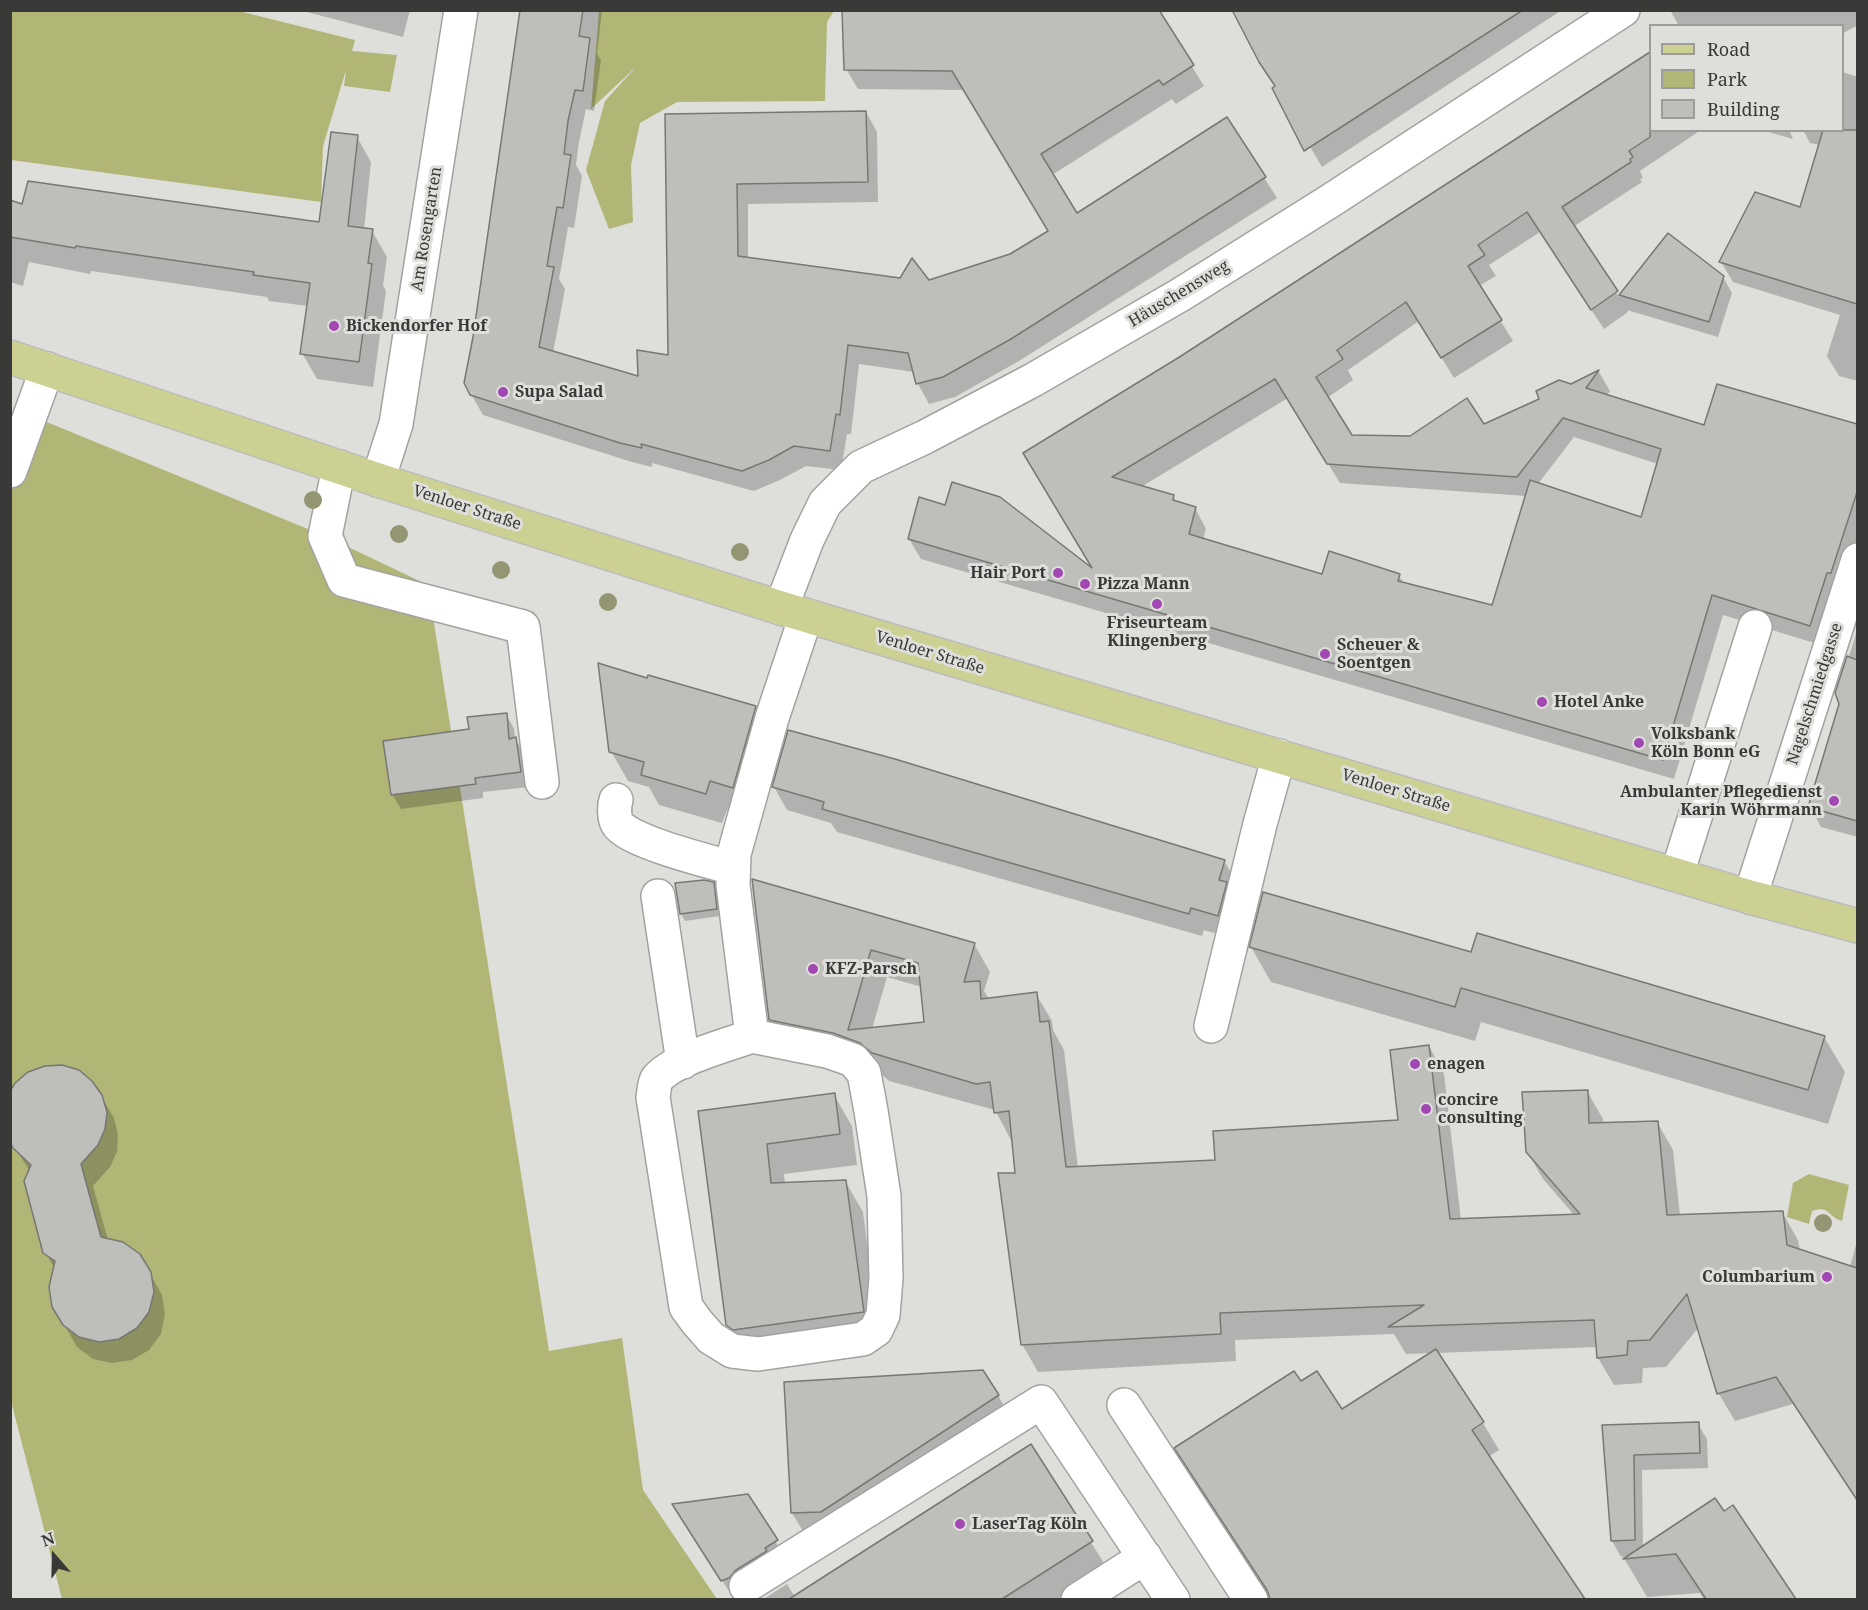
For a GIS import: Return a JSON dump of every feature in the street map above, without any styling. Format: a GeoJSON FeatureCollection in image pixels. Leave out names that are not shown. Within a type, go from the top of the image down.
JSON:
{"type":"FeatureCollection","features":[{"type":"Feature","properties":{"kind":"main road","name":"Venloer Straße"},"geometry":{"type":"LineString","coordinates":[[10,357],[378,480],[794,612],[1857,927]]}},
{"type":"Feature","properties":{"kind":"street","name":"Am Rosengarten"},"geometry":{"type":"LineString","coordinates":[[378,480],[396,424],[461,10]]}},
{"type":"Feature","properties":{"kind":"street","name":"Häuschensweg"},"geometry":{"type":"LineString","coordinates":[[752,1036],[733,885],[734,854],[772,718],[807,540],[825,504],[861,467],[925,437],[1033,380],[1180,295],[1330,201],[1623,10]]}},
{"type":"Feature","properties":{"kind":"street"},"geometry":{"type":"LineString","coordinates":[[10,471],[47,369]]}},
{"type":"Feature","properties":{"kind":"street"},"geometry":{"type":"LineString","coordinates":[[339,467],[325,536],[344,580],[524,627],[542,782]]}},
{"type":"Feature","properties":{"kind":"street","name":"Nagelschmiedgasse"},"geometry":{"type":"LineString","coordinates":[[1750,897],[1857,564]]}},
{"type":"Feature","properties":{"kind":"street"},"geometry":{"type":"LineString","coordinates":[[1677,874],[1755,627]]}},
{"type":"Feature","properties":{"kind":"street"},"geometry":{"type":"LineString","coordinates":[[1211,1026],[1260,824],[1279,756]]}},
{"type":"Feature","properties":{"kind":"street"},"geometry":{"type":"LineString","coordinates":[[616,800],[614,807],[617,823],[628,835],[733,868]]}},
{"type":"Feature","properties":{"kind":"street"},"geometry":{"type":"LineString","coordinates":[[658,896],[683,1062]]}},
{"type":"Feature","properties":{"kind":"street"},"geometry":{"type":"LineString","coordinates":[[752,1036],[827,1051],[853,1060],[864,1073],[884,1196],[886,1278],[883,1315],[876,1330],[863,1339],[758,1354],[732,1350],[711,1338],[686,1307],[653,1097],[655,1081],[667,1070],[699,1054],[752,1036]]}},
{"type":"Feature","properties":{"kind":"street"},"geometry":{"type":"LineString","coordinates":[[746,1586],[1041,1402],[1173,1599]]}},
{"type":"Feature","properties":{"kind":"street"},"geometry":{"type":"LineString","coordinates":[[1124,1405],[1251,1599]]}},
{"type":"Feature","properties":{"kind":"street"},"geometry":{"type":"LineString","coordinates":[[1078,1599],[1145,1557]]}},
{"type":"Feature","properties":{"kind":"green space"},"geometry":{"type":"Polygon","coordinates":[[[11,10],[239,11],[355,40],[352,51],[397,55],[390,92],[344,86],[346,70],[323,146],[321,202],[11,160],[11,10]]]}},
{"type":"Feature","properties":{"kind":"green space"},"geometry":{"type":"Polygon","coordinates":[[[599,11],[834,11],[827,22],[825,101],[677,102],[640,123],[631,165],[633,222],[609,229],[586,170],[605,101],[636,67],[591,109],[599,11]]]}},
{"type":"Feature","properties":{"kind":"green space"},"geometry":{"type":"Polygon","coordinates":[[[32,416],[325,536],[428,585],[549,1351],[622,1338],[643,1490],[717,1599],[62,1599],[11,1401],[10,476],[32,416]]]}},
{"type":"Feature","properties":{"kind":"green space"},"geometry":{"type":"Polygon","coordinates":[[[1809,1174],[1849,1185],[1842,1221],[1822,1209],[1812,1211],[1809,1224],[1787,1217],[1793,1183],[1809,1174]]]}},
{"type":"Feature","properties":{"kind":"building"},"geometry":{"type":"Polygon","coordinates":[[[520,10],[583,10],[579,36],[590,38],[583,91],[575,90],[568,121],[564,154],[571,155],[563,208],[557,207],[547,266],[554,267],[539,347],[638,376],[637,350],[668,355],[665,114],[866,111],[868,182],[737,184],[738,256],[900,278],[912,258],[929,280],[1010,254],[1048,231],[952,71],[844,70],[842,10],[1159,10],[1194,65],[1163,85],[1159,80],[1041,154],[1077,213],[1227,117],[1266,177],[1011,339],[943,377],[916,384],[908,353],[848,345],[840,415],[836,414],[830,451],[794,446],[742,471],[641,444],[642,448],[620,443],[470,395],[464,383],[473,337],[520,10]]]}},
{"type":"Feature","properties":{"kind":"building"},"geometry":{"type":"Polygon","coordinates":[[[1232,10],[1523,10],[1304,151],[1272,88],[1275,86],[1259,62],[1232,10]]]}},
{"type":"Feature","properties":{"kind":"building"},"geometry":{"type":"Polygon","coordinates":[[[1649,53],[1650,137],[1629,151],[1633,157],[1630,159],[1631,162],[1562,207],[1618,291],[1591,310],[1527,212],[1478,245],[1485,255],[1468,266],[1502,320],[1441,358],[1406,302],[1337,350],[1343,359],[1316,377],[1352,435],[1410,436],[1467,398],[1484,424],[1539,399],[1536,391],[1559,380],[1571,384],[1599,370],[1586,388],[1704,425],[1717,384],[1857,424],[1857,492],[1831,573],[1827,573],[1810,626],[1712,595],[1663,760],[908,539],[919,497],[945,505],[952,482],[1000,497],[1092,568],[1023,453],[1181,356],[1649,53]],[[1275,379],[1112,477],[1174,495],[1173,500],[1196,507],[1189,534],[1322,574],[1329,551],[1400,574],[1398,581],[1492,605],[1530,480],[1641,517],[1661,449],[1563,418],[1517,477],[1327,464],[1275,379]]]}},
{"type":"Feature","properties":{"kind":"building"},"geometry":{"type":"Polygon","coordinates":[[[1857,130],[1857,304],[1719,262],[1755,192],[1800,207],[1822,132],[1857,130]]]}},
{"type":"Feature","properties":{"kind":"building"},"geometry":{"type":"Polygon","coordinates":[[[331,132],[358,135],[348,226],[373,229],[368,263],[372,264],[359,362],[300,354],[310,283],[253,275],[254,272],[10,237],[10,200],[22,204],[28,181],[319,222],[331,132]]]}},
{"type":"Feature","properties":{"kind":"building"},"geometry":{"type":"Polygon","coordinates":[[[1668,233],[1724,276],[1709,322],[1619,295],[1668,233]]]}},
{"type":"Feature","properties":{"kind":"building"},"geometry":{"type":"Polygon","coordinates":[[[1847,656],[1857,660],[1857,821],[1808,807],[1839,704],[1835,693],[1847,656]]]}},
{"type":"Feature","properties":{"kind":"building"},"geometry":{"type":"Polygon","coordinates":[[[598,663],[756,706],[733,788],[710,781],[706,794],[641,775],[644,762],[609,752],[598,663]]]}},
{"type":"Feature","properties":{"kind":"building"},"geometry":{"type":"Polygon","coordinates":[[[507,713],[509,739],[516,737],[521,772],[475,778],[476,784],[391,795],[383,741],[469,729],[467,717],[507,713]]]}},
{"type":"Feature","properties":{"kind":"building"},"geometry":{"type":"Polygon","coordinates":[[[788,730],[895,759],[1225,860],[1219,880],[1227,882],[1218,916],[1191,908],[1189,914],[822,809],[824,802],[772,787],[788,730]]]}},
{"type":"Feature","properties":{"kind":"building"},"geometry":{"type":"Polygon","coordinates":[[[752,879],[975,943],[964,982],[980,981],[981,999],[1037,992],[1040,1022],[1049,1021],[1066,1167],[1215,1160],[1213,1131],[1398,1120],[1390,1050],[1429,1045],[1450,1219],[1580,1214],[1526,1152],[1522,1092],[1588,1090],[1589,1123],[1658,1121],[1667,1215],[1783,1211],[1787,1245],[1857,1268],[1857,1500],[1776,1377],[1717,1394],[1687,1294],[1650,1340],[1628,1341],[1627,1355],[1597,1358],[1594,1320],[1388,1327],[1424,1305],[1220,1313],[1221,1334],[1021,1345],[998,1173],[1015,1173],[1009,1111],[994,1113],[990,1082],[976,1084],[872,1053],[860,1043],[833,1033],[769,1020],[752,879]],[[871,950],[848,1030],[924,1022],[918,963],[871,950]]]}},
{"type":"Feature","properties":{"kind":"building"},"geometry":{"type":"Polygon","coordinates":[[[704,880],[714,882],[717,909],[680,914],[675,883],[704,880]]]}},
{"type":"Feature","properties":{"kind":"building"},"geometry":{"type":"Polygon","coordinates":[[[1263,892],[1471,952],[1477,933],[1825,1036],[1808,1090],[1461,988],[1455,1007],[1249,947],[1263,892]]]}},
{"type":"Feature","properties":{"kind":"building"},"geometry":{"type":"Polygon","coordinates":[[[62,1065],[79,1070],[92,1081],[102,1095],[107,1112],[105,1129],[98,1145],[81,1164],[101,1237],[123,1242],[140,1254],[151,1272],[154,1292],[149,1312],[137,1328],[119,1339],[99,1342],[79,1337],[63,1325],[52,1307],[49,1287],[55,1261],[43,1253],[24,1181],[31,1165],[13,1148],[10,1142],[10,1091],[15,1083],[28,1072],[45,1066],[62,1065]]]}},
{"type":"Feature","properties":{"kind":"building"},"geometry":{"type":"Polygon","coordinates":[[[835,1093],[840,1134],[767,1144],[771,1183],[846,1180],[864,1312],[733,1330],[726,1325],[698,1111],[835,1093]]]}},
{"type":"Feature","properties":{"kind":"building"},"geometry":{"type":"Polygon","coordinates":[[[1436,1349],[1484,1422],[1472,1430],[1585,1599],[1270,1599],[1267,1590],[1174,1448],[1294,1371],[1301,1381],[1317,1371],[1342,1409],[1436,1349]]]}},
{"type":"Feature","properties":{"kind":"building"},"geometry":{"type":"Polygon","coordinates":[[[983,1370],[999,1395],[821,1512],[791,1513],[784,1382],[983,1370]]]}},
{"type":"Feature","properties":{"kind":"building"},"geometry":{"type":"Polygon","coordinates":[[[1699,1422],[1700,1453],[1634,1455],[1635,1540],[1611,1541],[1602,1425],[1699,1422]]]}},
{"type":"Feature","properties":{"kind":"building","name":"LaserTag Köln"},"geometry":{"type":"Polygon","coordinates":[[[1031,1444],[1093,1541],[1002,1599],[789,1599],[1031,1444]]]}},
{"type":"Feature","properties":{"kind":"building"},"geometry":{"type":"Polygon","coordinates":[[[748,1494],[778,1540],[765,1548],[767,1551],[736,1570],[729,1578],[721,1581],[672,1504],[748,1494]]]}},
{"type":"Feature","properties":{"kind":"building"},"geometry":{"type":"Polygon","coordinates":[[[1715,1498],[1724,1511],[1733,1505],[1796,1599],[1706,1599],[1676,1554],[1623,1559],[1715,1498]]]}},
{"type":"Feature","properties":{"kind":"place","name":"Bickendorfer Hof"},"geometry":{"type":"Point","coordinates":[334,326]}},
{"type":"Feature","properties":{"kind":"place","name":"Supa Salad"},"geometry":{"type":"Point","coordinates":[503,392]}},
{"type":"Feature","properties":{"kind":"place","name":"Hair Port"},"geometry":{"type":"Point","coordinates":[1058,573]}},
{"type":"Feature","properties":{"kind":"place","name":"Pizza Mann"},"geometry":{"type":"Point","coordinates":[1085,584]}},
{"type":"Feature","properties":{"kind":"place","name":"Friseurteam Klingenberg"},"geometry":{"type":"Point","coordinates":[1157,604]}},
{"type":"Feature","properties":{"kind":"place","name":"Scheuer & Soentgen"},"geometry":{"type":"Point","coordinates":[1325,654]}},
{"type":"Feature","properties":{"kind":"place","name":"Hotel Anke"},"geometry":{"type":"Point","coordinates":[1542,702]}},
{"type":"Feature","properties":{"kind":"place","name":"Volksbank Köln Bonn eG"},"geometry":{"type":"Point","coordinates":[1639,743]}},
{"type":"Feature","properties":{"kind":"place","name":"Ambulanter Pflegedienst Karin Wöhrmann"},"geometry":{"type":"Point","coordinates":[1834,801]}},
{"type":"Feature","properties":{"kind":"place","name":"KFZ-Parsch"},"geometry":{"type":"Point","coordinates":[813,969]}},
{"type":"Feature","properties":{"kind":"place","name":"enagen"},"geometry":{"type":"Point","coordinates":[1415,1064]}},
{"type":"Feature","properties":{"kind":"place","name":"concire consulting"},"geometry":{"type":"Point","coordinates":[1426,1109]}},
{"type":"Feature","properties":{"kind":"place","name":"Columbarium"},"geometry":{"type":"Point","coordinates":[1827,1277]}},
{"type":"Feature","properties":{"kind":"place","name":"LaserTag Köln"},"geometry":{"type":"Point","coordinates":[960,1524]}}]}
